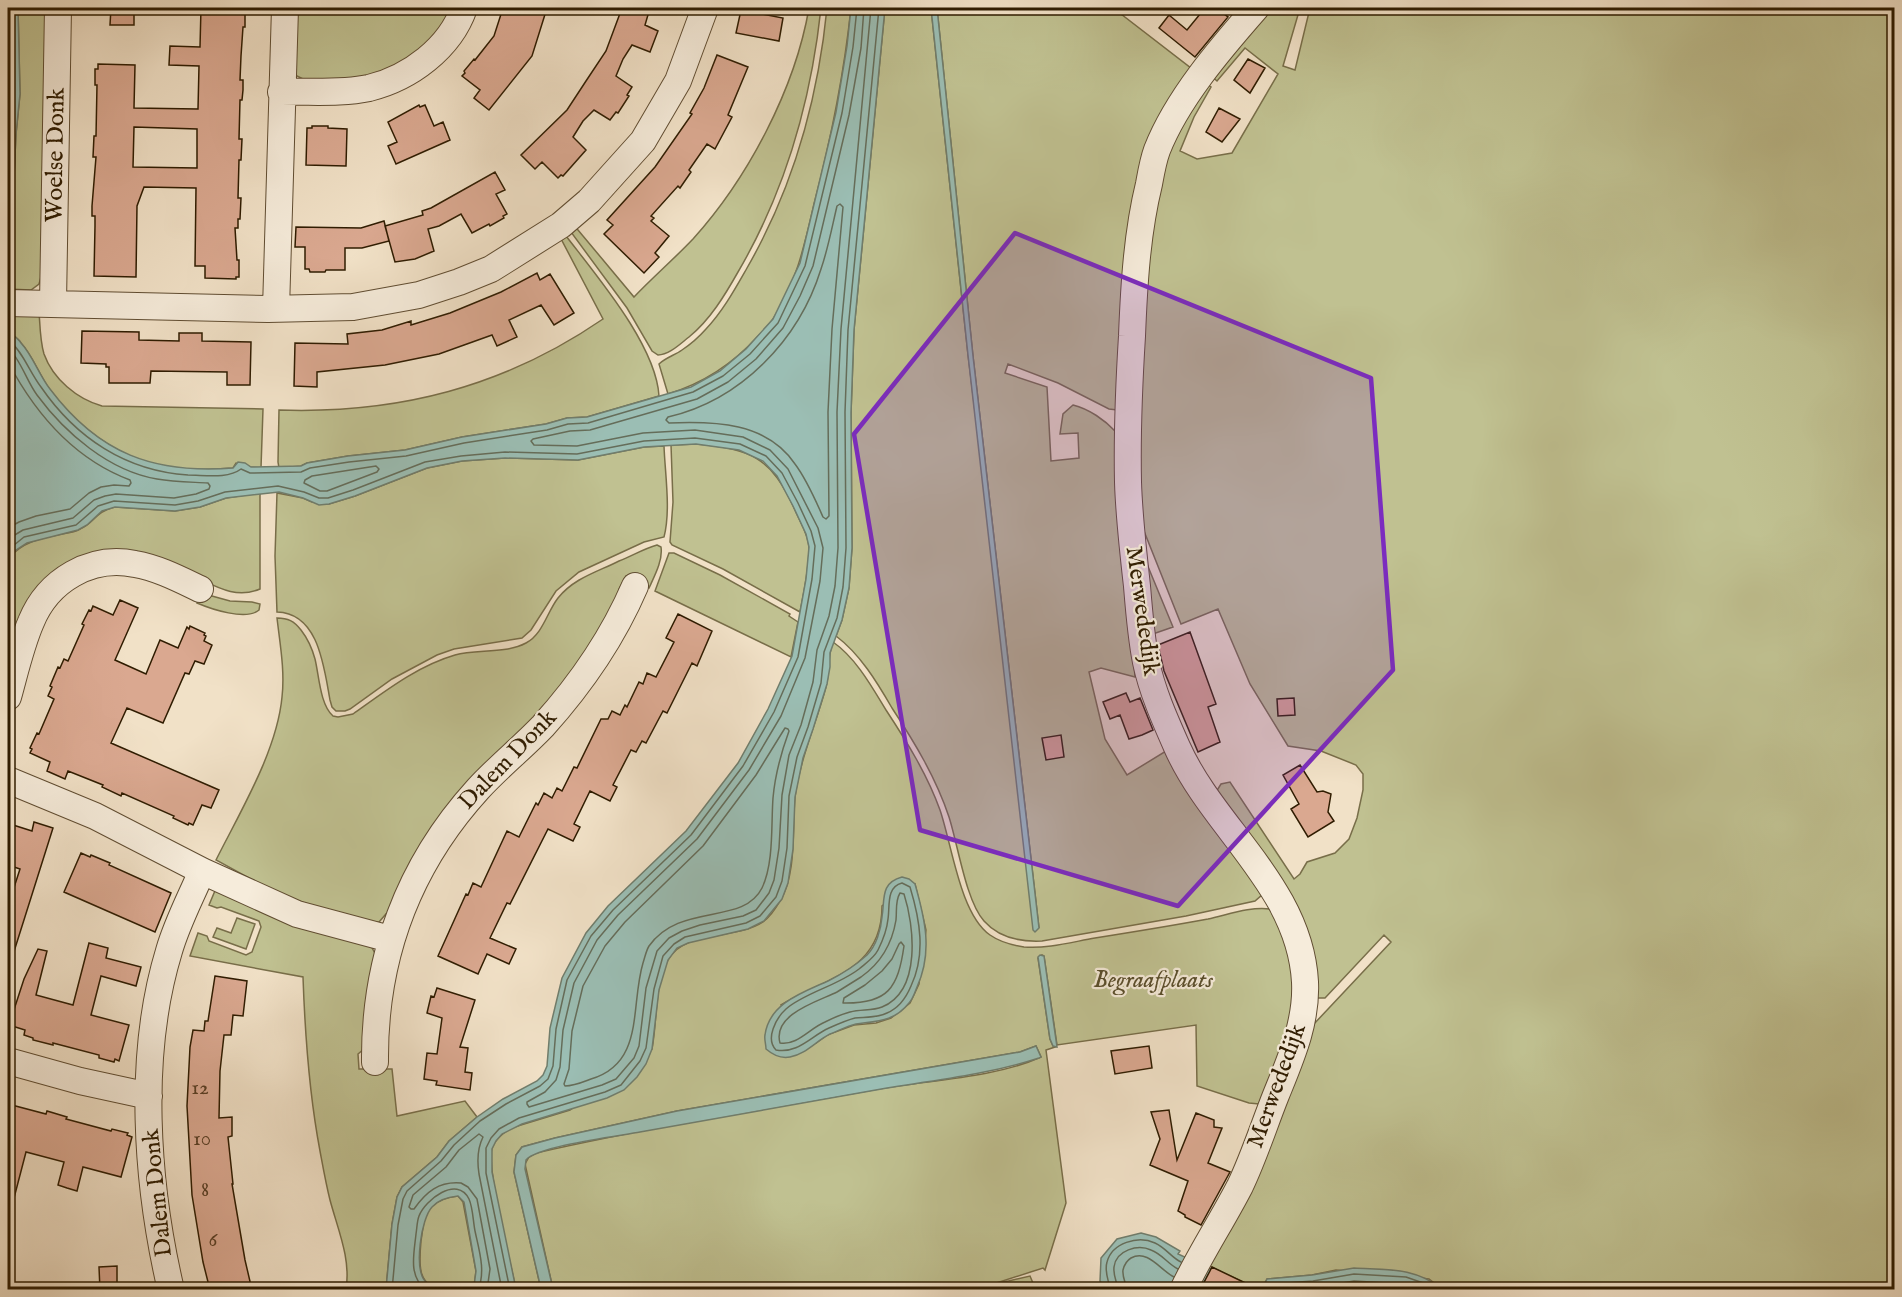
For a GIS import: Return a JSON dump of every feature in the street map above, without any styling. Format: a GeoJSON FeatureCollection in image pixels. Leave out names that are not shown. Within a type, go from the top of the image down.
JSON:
{"type":"FeatureCollection","features":[{"type":"Feature","properties":{"kind":"street","name":"Woelse Donk"},"geometry":{"type":"LineString","coordinates":[[53,303],[58,8]]}},
{"type":"Feature","properties":{"kind":"street"},"geometry":{"type":"LineString","coordinates":[[276,309],[285,8]]}},
{"type":"Feature","properties":{"kind":"street"},"geometry":{"type":"LineString","coordinates":[[281,92],[331,92],[370,88],[403,74],[435,52],[451,32],[464,8]]}},
{"type":"Feature","properties":{"kind":"street"},"geometry":{"type":"LineString","coordinates":[[8,303],[276,309],[353,307],[419,295],[491,269],[561,225],[589,201],[643,141],[678,81],[705,8]]}},
{"type":"Feature","properties":{"kind":"street","name":"Merwededijk"},"geometry":{"type":"LineString","coordinates":[[1183,1290],[1240,1184],[1290,1061],[1304,1011],[1304,975],[1298,942],[1281,901],[1203,795],[1187,769],[1149,674],[1140,616],[1128,483],[1133,309],[1143,211],[1156,154],[1178,108],[1227,40],[1256,8]]}},
{"type":"Feature","properties":{"kind":"street"},"geometry":{"type":"LineString","coordinates":[[8,697],[30,623],[38,607],[61,581],[76,572],[107,562],[136,564],[170,575],[200,589]]}},
{"type":"Feature","properties":{"kind":"street","name":"Dalem Donk"},"geometry":{"type":"LineString","coordinates":[[375,1062],[375,1022],[378,997],[390,939],[411,889],[430,853],[443,832],[477,789],[542,727],[568,696],[615,627],[635,586]]}},
{"type":"Feature","properties":{"kind":"street"},"geometry":{"type":"LineString","coordinates":[[8,780],[95,816],[202,870],[297,914],[390,939]]}},
{"type":"Feature","properties":{"kind":"street","name":"Dalem Donk"},"geometry":{"type":"LineString","coordinates":[[171,1290],[154,1201],[151,1170],[149,1096],[152,1041],[157,1000],[169,950],[202,870]]}},
{"type":"Feature","properties":{"kind":"street","name":"Dalem Donk"},"geometry":{"type":"LineString","coordinates":[[8,1061],[80,1081],[149,1096]]}},
{"type":"Feature","properties":{"kind":"highlighted area"},"geometry":{"type":"Polygon","coordinates":[[[1015,233],[1371,378],[1393,670],[1178,906],[920,830],[854,434],[1015,233]]]}},
{"type":"Feature","properties":{"kind":"green space"},"geometry":{"type":"Polygon","coordinates":[[[18,8],[51,8],[41,277],[39,284],[31,290],[8,289],[8,270],[12,257],[16,134],[20,94],[18,8]]]}},
{"type":"Feature","properties":{"kind":"green space"},"geometry":{"type":"Polygon","coordinates":[[[296,8],[455,8],[446,26],[415,55],[389,71],[349,82],[305,80],[295,75],[296,8]]]}},
{"type":"Feature","properties":{"kind":"green space"},"geometry":{"type":"Polygon","coordinates":[[[809,8],[821,8],[811,77],[794,144],[770,209],[738,272],[710,315],[678,346],[658,355],[652,351],[627,308],[568,228],[573,224],[634,297],[693,239],[732,189],[750,160],[781,101],[793,70],[809,8]]]}},
{"type":"Feature","properties":{"kind":"green space"},"geometry":{"type":"Polygon","coordinates":[[[827,8],[851,8],[841,82],[831,131],[807,234],[794,278],[771,321],[748,346],[728,364],[706,378],[668,394],[659,364],[692,343],[718,315],[747,268],[778,206],[810,109],[827,8]]]}},
{"type":"Feature","properties":{"kind":"green space"},"geometry":{"type":"Polygon","coordinates":[[[885,8],[931,8],[968,355],[1039,928],[973,356],[937,8],[1123,8],[1121,14],[1196,72],[1177,99],[1117,410],[1109,409],[1058,383],[1008,364],[1005,373],[1047,387],[1051,461],[1079,458],[1078,433],[1060,434],[1063,414],[1073,405],[1085,409],[1107,423],[1116,432],[1135,677],[1101,668],[1089,672],[1105,739],[1127,775],[1166,751],[1263,894],[1255,901],[1186,916],[1042,941],[1018,940],[996,931],[984,921],[972,900],[949,817],[924,761],[867,669],[853,651],[836,636],[849,588],[852,548],[851,413],[854,330],[885,8]]]}},
{"type":"Feature","properties":{"kind":"green space"},"geometry":{"type":"Polygon","coordinates":[[[1265,8],[1300,8],[1283,66],[1295,70],[1310,8],[1894,8],[1894,1289],[1443,1290],[1429,1279],[1336,1270],[1312,1275],[1267,1279],[1260,1290],[1207,1265],[1313,1025],[1391,942],[1384,935],[1325,998],[1317,998],[1216,792],[1221,784],[1230,782],[1294,879],[1307,862],[1335,853],[1349,839],[1357,818],[1363,790],[1363,774],[1356,765],[1321,751],[1288,746],[1250,684],[1218,609],[1181,624],[1140,521],[1136,495],[1143,276],[1161,164],[1204,82],[1211,87],[1194,117],[1180,151],[1197,159],[1232,153],[1278,74],[1245,48],[1217,81],[1209,74],[1265,8]]]}},
{"type":"Feature","properties":{"kind":"green space"},"geometry":{"type":"Polygon","coordinates":[[[563,232],[622,310],[635,332],[647,354],[659,396],[587,417],[567,418],[546,424],[462,437],[405,450],[348,456],[279,468],[279,410],[366,407],[448,392],[488,379],[527,362],[566,343],[603,319],[559,235],[563,232]]]}},
{"type":"Feature","properties":{"kind":"green space"},"geometry":{"type":"Polygon","coordinates":[[[39,311],[44,354],[53,372],[67,387],[93,403],[102,406],[263,409],[261,468],[236,463],[233,468],[223,469],[194,470],[165,467],[140,460],[110,446],[71,415],[60,403],[25,348],[8,331],[8,312],[39,311]]]}},
{"type":"Feature","properties":{"kind":"green space"},"geometry":{"type":"Polygon","coordinates":[[[696,444],[732,449],[758,459],[768,467],[786,492],[809,543],[800,612],[670,542],[673,502],[671,445],[696,444]]]}},
{"type":"Feature","properties":{"kind":"green space"},"geometry":{"type":"Polygon","coordinates":[[[664,446],[667,504],[664,537],[644,542],[579,572],[556,591],[531,630],[522,638],[454,649],[437,655],[392,679],[350,709],[336,711],[332,707],[322,658],[311,632],[291,615],[277,612],[275,556],[277,493],[329,504],[427,468],[462,461],[505,458],[578,460],[644,447],[664,446]]]}},
{"type":"Feature","properties":{"kind":"green space"},"geometry":{"type":"Polygon","coordinates":[[[260,493],[260,589],[248,592],[226,590],[172,569],[90,558],[8,670],[8,559],[19,548],[39,539],[78,530],[99,514],[115,507],[175,511],[200,507],[226,498],[260,493]]]}},
{"type":"Feature","properties":{"kind":"green space"},"geometry":{"type":"Polygon","coordinates":[[[657,545],[661,547],[661,557],[649,588],[626,576],[619,589],[622,598],[607,624],[391,916],[386,914],[379,922],[373,923],[307,904],[273,891],[216,860],[256,781],[279,718],[283,677],[277,618],[293,622],[306,637],[315,659],[325,705],[333,716],[338,717],[353,714],[401,680],[441,660],[464,653],[509,649],[526,643],[537,634],[558,598],[571,585],[594,572],[657,545]]]}},
{"type":"Feature","properties":{"kind":"green space"},"geometry":{"type":"Polygon","coordinates":[[[1142,552],[1173,627],[1150,635],[1142,552]]]}},
{"type":"Feature","properties":{"kind":"green space"},"geometry":{"type":"Polygon","coordinates":[[[669,553],[674,553],[720,575],[790,614],[789,616],[798,622],[791,657],[655,591],[669,553]]]}},
{"type":"Feature","properties":{"kind":"green space"},"geometry":{"type":"Polygon","coordinates":[[[201,593],[230,601],[260,604],[259,610],[246,614],[219,611],[197,603],[201,593]]]}},
{"type":"Feature","properties":{"kind":"green space","name":"Begraafplaats"},"geometry":{"type":"Polygon","coordinates":[[[833,642],[856,664],[916,758],[940,810],[958,878],[971,912],[990,935],[1006,943],[1024,947],[1051,946],[1208,919],[1247,910],[1270,909],[1292,952],[1295,1014],[1259,1104],[1249,1103],[1197,1086],[1196,1025],[1057,1045],[1044,956],[1042,955],[1038,958],[1050,1039],[1055,1047],[1046,1050],[1066,1203],[1045,1270],[1043,1268],[987,1286],[1030,1276],[1033,1283],[1032,1289],[966,1289],[965,1284],[962,1284],[931,1290],[553,1289],[525,1164],[529,1157],[536,1153],[623,1135],[710,1118],[1005,1069],[1041,1057],[1036,1046],[1020,1052],[677,1111],[522,1147],[516,1155],[514,1172],[541,1289],[516,1289],[496,1194],[491,1158],[493,1145],[511,1128],[570,1110],[652,1049],[661,979],[668,960],[676,950],[698,940],[752,928],[768,918],[775,909],[789,877],[797,783],[826,687],[833,642]],[[915,884],[882,906],[880,928],[873,945],[862,959],[833,979],[781,1005],[816,1043],[827,1035],[854,1025],[876,1023],[891,1018],[910,1003],[919,984],[926,930],[915,884]]]}},
{"type":"Feature","properties":{"kind":"green space"},"geometry":{"type":"Polygon","coordinates":[[[217,886],[371,946],[377,957],[365,1048],[358,1054],[359,1069],[392,1069],[397,1116],[465,1101],[477,1117],[449,1141],[437,1157],[402,1187],[397,1197],[392,1224],[386,1289],[346,1289],[347,1267],[343,1244],[327,1188],[313,1108],[306,1042],[303,977],[190,956],[198,933],[207,936],[209,941],[246,955],[252,952],[261,927],[259,921],[209,905],[217,886]]]}},
{"type":"Feature","properties":{"kind":"green space"},"geometry":{"type":"Polygon","coordinates":[[[237,918],[255,924],[246,949],[213,937],[217,928],[231,933],[237,918]]]}},
{"type":"Feature","properties":{"kind":"green space"},"geometry":{"type":"Polygon","coordinates":[[[458,1196],[463,1202],[476,1271],[474,1286],[460,1289],[436,1288],[424,1280],[420,1266],[424,1222],[429,1210],[435,1204],[458,1196]]]}},
{"type":"Feature","properties":{"kind":"water"},"geometry":{"type":"Polygon","coordinates":[[[8,8],[18,8],[20,94],[16,134],[12,257],[8,270],[8,8]]]}},
{"type":"Feature","properties":{"kind":"water"},"geometry":{"type":"Polygon","coordinates":[[[851,8],[885,8],[854,330],[851,413],[852,548],[849,588],[842,620],[830,653],[827,684],[803,758],[795,797],[793,849],[788,883],[782,899],[764,921],[748,929],[688,943],[677,948],[668,960],[659,990],[652,1049],[646,1064],[624,1090],[607,1098],[522,1124],[502,1134],[496,1141],[492,1149],[492,1172],[516,1289],[465,1289],[474,1286],[476,1271],[464,1202],[458,1196],[444,1199],[432,1207],[422,1232],[419,1255],[422,1275],[426,1282],[436,1289],[386,1289],[392,1224],[397,1197],[402,1187],[437,1157],[449,1141],[477,1117],[503,1099],[537,1081],[543,1075],[547,1066],[550,1028],[562,978],[586,933],[608,906],[686,831],[738,763],[768,709],[792,656],[806,579],[809,547],[806,534],[777,476],[763,461],[739,450],[696,444],[644,447],[578,460],[505,458],[462,461],[427,468],[329,504],[319,505],[279,492],[226,498],[200,507],[175,511],[115,507],[102,511],[78,530],[27,543],[8,559],[8,331],[25,348],[50,389],[88,430],[130,455],[153,463],[178,467],[233,468],[238,462],[251,467],[301,466],[348,456],[405,450],[462,437],[546,424],[567,418],[587,417],[691,387],[720,371],[746,349],[773,319],[800,263],[836,112],[851,8]]]}},
{"type":"Feature","properties":{"kind":"water"},"geometry":{"type":"Polygon","coordinates":[[[931,8],[937,8],[973,356],[1039,928],[1035,932],[968,355],[931,8]]]}},
{"type":"Feature","properties":{"kind":"water"},"geometry":{"type":"Polygon","coordinates":[[[902,877],[915,884],[926,936],[922,974],[910,1001],[891,1017],[846,1027],[790,1057],[777,1056],[766,1049],[765,1038],[768,1024],[780,1007],[799,994],[844,972],[867,955],[879,932],[887,888],[890,883],[902,877]]]}},
{"type":"Feature","properties":{"kind":"water"},"geometry":{"type":"Polygon","coordinates":[[[1044,956],[1057,1047],[1053,1046],[1050,1039],[1038,957],[1044,956]]]}},
{"type":"Feature","properties":{"kind":"water"},"geometry":{"type":"Polygon","coordinates":[[[1036,1046],[1041,1057],[1002,1068],[580,1142],[533,1155],[526,1160],[525,1169],[553,1289],[541,1289],[514,1172],[516,1155],[522,1147],[677,1111],[1020,1052],[1036,1046]]]}},
{"type":"Feature","properties":{"kind":"water"},"geometry":{"type":"Polygon","coordinates":[[[1141,1233],[1156,1237],[1180,1251],[1178,1254],[1254,1289],[1105,1289],[1100,1281],[1101,1258],[1117,1239],[1141,1233]]]}},
{"type":"Feature","properties":{"kind":"water"},"geometry":{"type":"Polygon","coordinates":[[[1354,1268],[1411,1273],[1443,1289],[1262,1289],[1267,1279],[1354,1268]]]}},
{"type":"Feature","properties":{"kind":"building"},"geometry":{"type":"Polygon","coordinates":[[[111,8],[134,8],[134,25],[110,25],[111,8]]]}},
{"type":"Feature","properties":{"kind":"building"},"geometry":{"type":"Polygon","coordinates":[[[201,8],[243,8],[245,27],[243,27],[240,80],[243,80],[243,90],[242,100],[240,100],[239,139],[242,139],[238,198],[241,198],[240,219],[238,219],[238,228],[235,228],[239,277],[236,279],[205,278],[205,266],[195,266],[196,188],[144,187],[137,206],[136,277],[94,276],[95,216],[92,216],[92,206],[96,157],[93,157],[94,136],[96,136],[95,69],[98,69],[98,64],[135,65],[134,108],[198,109],[199,66],[169,65],[170,46],[200,47],[201,8]],[[134,127],[133,167],[197,168],[197,129],[134,127]]]}},
{"type":"Feature","properties":{"kind":"building"},"geometry":{"type":"Polygon","coordinates":[[[503,8],[547,8],[532,56],[489,110],[474,98],[480,90],[462,76],[494,36],[503,8]]]}},
{"type":"Feature","properties":{"kind":"building"},"geometry":{"type":"Polygon","coordinates":[[[622,8],[650,8],[645,25],[658,31],[650,52],[632,45],[623,59],[616,76],[632,87],[627,95],[629,96],[618,113],[616,112],[610,120],[594,110],[583,121],[573,137],[586,150],[563,176],[558,178],[542,162],[535,169],[521,155],[567,110],[606,51],[622,8]]]}},
{"type":"Feature","properties":{"kind":"building"},"geometry":{"type":"Polygon","coordinates":[[[1205,8],[1216,8],[1228,17],[1195,57],[1159,28],[1169,15],[1187,30],[1205,8]]]}},
{"type":"Feature","properties":{"kind":"building"},"geometry":{"type":"Polygon","coordinates":[[[741,10],[783,18],[779,41],[736,33],[741,10]]]}},
{"type":"Feature","properties":{"kind":"building"},"geometry":{"type":"Polygon","coordinates":[[[717,55],[748,67],[728,115],[732,117],[715,149],[707,144],[680,188],[678,186],[651,216],[654,218],[651,221],[669,236],[655,253],[659,257],[644,273],[604,234],[613,225],[607,220],[655,167],[692,114],[690,113],[704,88],[717,55]]]}},
{"type":"Feature","properties":{"kind":"building"},"geometry":{"type":"Polygon","coordinates":[[[1248,59],[1265,68],[1250,93],[1234,80],[1248,59]]]}},
{"type":"Feature","properties":{"kind":"building"},"geometry":{"type":"Polygon","coordinates":[[[419,105],[420,107],[425,105],[434,126],[443,122],[450,140],[396,164],[388,146],[397,142],[388,122],[419,105]]]}},
{"type":"Feature","properties":{"kind":"building"},"geometry":{"type":"Polygon","coordinates":[[[1219,108],[1240,119],[1222,142],[1206,132],[1219,108]]]}},
{"type":"Feature","properties":{"kind":"building"},"geometry":{"type":"Polygon","coordinates":[[[312,126],[347,129],[346,166],[306,165],[307,128],[312,128],[312,126]]]}},
{"type":"Feature","properties":{"kind":"building"},"geometry":{"type":"Polygon","coordinates":[[[495,172],[505,190],[496,194],[507,214],[503,216],[504,218],[472,233],[461,214],[439,226],[428,229],[434,251],[415,259],[395,262],[385,226],[423,215],[422,211],[495,172]]]}},
{"type":"Feature","properties":{"kind":"building"},"geometry":{"type":"Polygon","coordinates":[[[384,221],[389,241],[362,248],[345,248],[345,270],[310,272],[309,269],[305,269],[305,247],[295,247],[296,227],[361,228],[384,221]]]}},
{"type":"Feature","properties":{"kind":"building"},"geometry":{"type":"Polygon","coordinates":[[[537,273],[540,280],[550,274],[574,313],[554,325],[541,305],[509,320],[517,337],[497,346],[492,335],[439,354],[385,365],[317,372],[317,387],[294,386],[295,343],[348,344],[347,334],[382,330],[411,321],[411,325],[450,313],[501,292],[537,273]]]}},
{"type":"Feature","properties":{"kind":"building"},"geometry":{"type":"Polygon","coordinates":[[[82,331],[139,332],[139,340],[179,341],[179,333],[202,333],[202,341],[251,342],[250,385],[227,385],[227,372],[151,371],[150,383],[109,383],[109,367],[106,367],[106,364],[81,363],[82,331]]]}},
{"type":"Feature","properties":{"kind":"building"},"geometry":{"type":"Polygon","coordinates":[[[120,600],[138,608],[115,660],[146,674],[160,640],[178,648],[187,627],[189,629],[190,626],[205,633],[204,641],[212,645],[204,664],[195,661],[189,674],[185,673],[163,723],[127,708],[111,743],[219,790],[211,808],[202,805],[193,825],[189,823],[188,825],[173,818],[174,816],[122,793],[121,796],[102,787],[103,785],[68,771],[65,779],[47,771],[50,762],[30,753],[32,749],[30,748],[37,733],[39,734],[54,699],[48,696],[52,687],[50,686],[58,667],[60,668],[64,659],[68,661],[89,610],[91,611],[93,606],[113,615],[120,600]]]}},
{"type":"Feature","properties":{"kind":"building"},"geometry":{"type":"Polygon","coordinates":[[[678,614],[712,631],[697,666],[692,663],[667,713],[663,711],[646,743],[642,741],[636,752],[631,750],[613,785],[617,787],[610,801],[590,791],[574,824],[580,827],[573,841],[548,829],[490,938],[516,949],[509,964],[487,954],[478,974],[438,956],[466,894],[468,895],[473,883],[481,887],[507,831],[519,837],[536,803],[538,805],[544,793],[552,798],[557,788],[562,791],[574,767],[577,768],[601,719],[608,719],[612,711],[620,715],[625,705],[627,707],[639,682],[643,684],[647,673],[656,677],[674,642],[666,638],[678,614]]]}},
{"type":"Feature","properties":{"kind":"building"},"geometry":{"type":"Polygon","coordinates":[[[1190,632],[1216,704],[1208,707],[1220,742],[1198,752],[1164,671],[1158,645],[1190,632]]]}},
{"type":"Feature","properties":{"kind":"building"},"geometry":{"type":"Polygon","coordinates":[[[1126,693],[1130,702],[1140,698],[1153,730],[1129,739],[1120,715],[1110,719],[1103,702],[1126,693]]]}},
{"type":"Feature","properties":{"kind":"building"},"geometry":{"type":"Polygon","coordinates":[[[1294,698],[1295,715],[1278,716],[1277,699],[1294,698]]]}},
{"type":"Feature","properties":{"kind":"building"},"geometry":{"type":"Polygon","coordinates":[[[1061,735],[1064,757],[1046,760],[1042,738],[1061,735]]]}},
{"type":"Feature","properties":{"kind":"building"},"geometry":{"type":"Polygon","coordinates":[[[1300,765],[1317,792],[1323,791],[1331,794],[1328,812],[1334,821],[1308,837],[1291,809],[1299,804],[1283,775],[1300,765]]]}},
{"type":"Feature","properties":{"kind":"building"},"geometry":{"type":"Polygon","coordinates":[[[34,822],[53,828],[11,961],[8,961],[8,906],[20,869],[8,865],[8,834],[10,824],[32,831],[34,822]]]}},
{"type":"Feature","properties":{"kind":"building"},"geometry":{"type":"Polygon","coordinates":[[[81,853],[110,863],[109,865],[171,893],[155,932],[64,892],[81,853]]]}},
{"type":"Feature","properties":{"kind":"building"},"geometry":{"type":"Polygon","coordinates":[[[89,943],[108,948],[106,958],[141,967],[136,986],[101,976],[91,1015],[129,1025],[119,1061],[115,1059],[114,1062],[99,1058],[99,1055],[33,1040],[24,1035],[25,1030],[9,1025],[24,979],[38,949],[47,951],[36,995],[73,1005],[89,943]]]}},
{"type":"Feature","properties":{"kind":"building"},"geometry":{"type":"Polygon","coordinates":[[[215,976],[247,981],[243,1016],[233,1015],[231,1035],[224,1035],[220,1071],[219,1118],[232,1117],[232,1136],[228,1137],[232,1184],[252,1290],[210,1290],[192,1195],[187,1106],[190,1047],[193,1030],[204,1031],[205,1021],[208,1021],[215,976]]]}},
{"type":"Feature","properties":{"kind":"building"},"geometry":{"type":"Polygon","coordinates":[[[437,988],[475,1000],[460,1047],[468,1048],[465,1072],[472,1073],[470,1090],[436,1085],[437,1081],[424,1079],[427,1053],[437,1054],[442,1018],[427,1013],[431,996],[434,997],[437,988]]]}},
{"type":"Feature","properties":{"kind":"building"},"geometry":{"type":"Polygon","coordinates":[[[1149,1046],[1152,1068],[1115,1074],[1111,1051],[1149,1046]]]}},
{"type":"Feature","properties":{"kind":"building"},"geometry":{"type":"Polygon","coordinates":[[[8,1104],[46,1114],[47,1111],[67,1117],[66,1119],[128,1133],[127,1135],[132,1137],[121,1177],[83,1167],[77,1191],[58,1185],[64,1162],[26,1152],[13,1202],[8,1201],[8,1104]]]}},
{"type":"Feature","properties":{"kind":"building"},"geometry":{"type":"Polygon","coordinates":[[[1169,1110],[1177,1160],[1196,1113],[1214,1120],[1214,1127],[1222,1128],[1208,1163],[1230,1172],[1201,1225],[1178,1211],[1188,1181],[1150,1165],[1160,1139],[1151,1112],[1169,1110]]]}},
{"type":"Feature","properties":{"kind":"building"},"geometry":{"type":"Polygon","coordinates":[[[117,1266],[117,1290],[100,1290],[99,1267],[117,1266]]]}},
{"type":"Feature","properties":{"kind":"building"},"geometry":{"type":"Polygon","coordinates":[[[1212,1267],[1260,1290],[1200,1290],[1212,1267]]]}}]}
